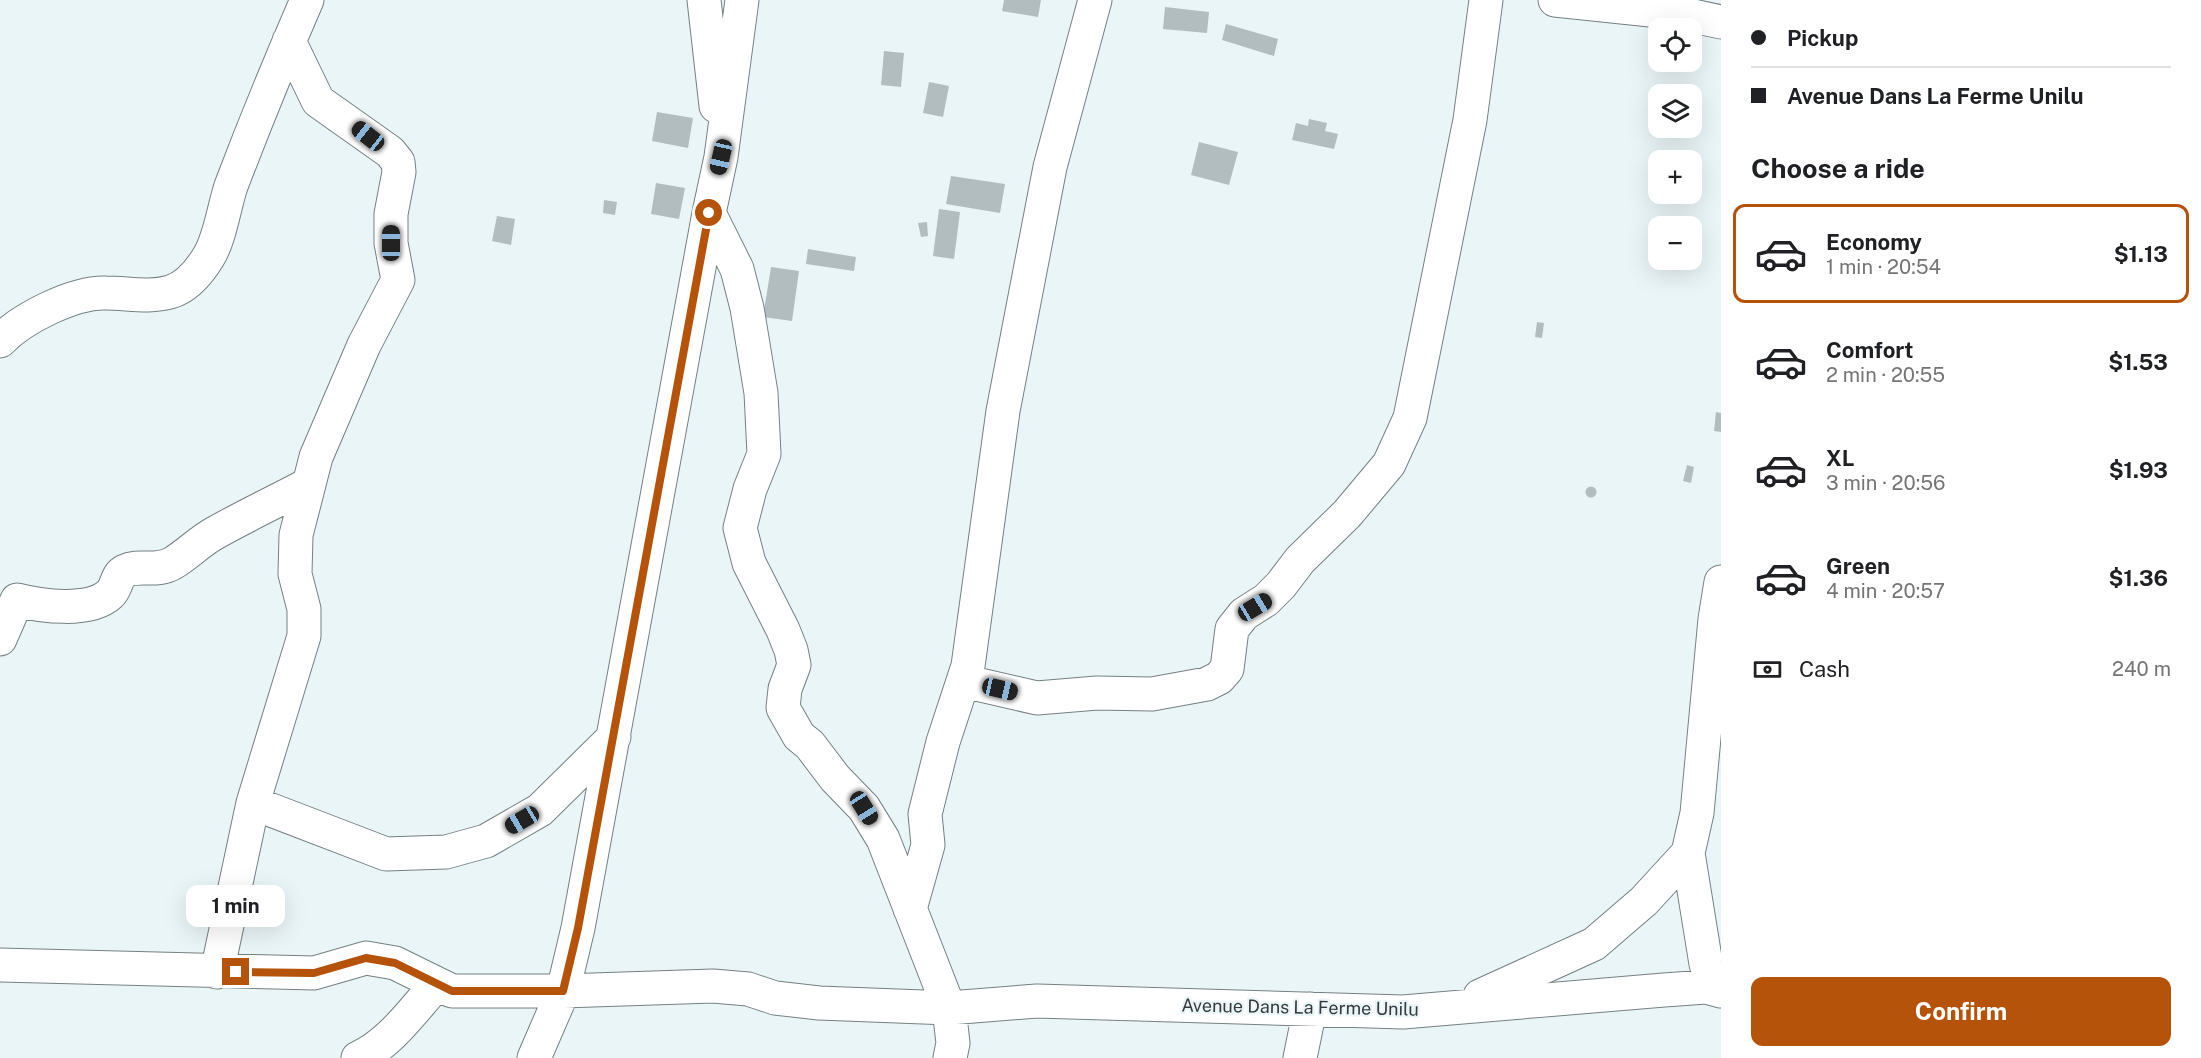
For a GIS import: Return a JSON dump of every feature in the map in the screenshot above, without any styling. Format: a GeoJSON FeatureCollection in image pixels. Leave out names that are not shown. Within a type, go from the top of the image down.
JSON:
{"type":"FeatureCollection","features":[{"type":"Feature","properties":{"kind":"street"},"geometry":{"type":"LineString","coordinates":[[0,341],[8,332],[52,307],[76,298],[104,292],[146,296],[171,292],[192,280],[211,254],[227,199],[263,103],[307,0]]}},
{"type":"Feature","properties":{"kind":"street"},"geometry":{"type":"LineString","coordinates":[[704,0],[721,157]]}},
{"type":"Feature","properties":{"kind":"street"},"geometry":{"type":"LineString","coordinates":[[534,1058],[563,991],[578,928],[721,157],[741,0]]}},
{"type":"Feature","properties":{"kind":"street"},"geometry":{"type":"LineString","coordinates":[[910,909],[928,845],[925,814],[943,742],[968,666],[1003,411],[1050,167],[1095,0]]}},
{"type":"Feature","properties":{"kind":"street"},"geometry":{"type":"LineString","coordinates":[[963,681],[1037,698],[1097,693],[1152,694],[1207,684],[1219,678],[1227,669],[1232,629],[1244,614],[1266,600],[1281,585],[1300,560],[1347,514],[1389,464],[1410,418],[1470,120],[1486,0]]}},
{"type":"Feature","properties":{"kind":"street"},"geometry":{"type":"LineString","coordinates":[[1555,0],[1707,13]]}},
{"type":"Feature","properties":{"kind":"street"},"geometry":{"type":"LineString","coordinates":[[217,972],[254,803],[304,636],[304,609],[295,574],[296,535],[316,457],[364,345],[398,280],[391,243],[391,214],[399,172],[398,162],[390,152],[318,101],[289,41]]}},
{"type":"Feature","properties":{"kind":"street"},"geometry":{"type":"LineString","coordinates":[[709,213],[737,269],[747,308],[760,393],[764,454],[750,489],[740,528],[749,563],[783,630],[794,665],[785,689],[783,708],[799,736],[864,808],[883,839],[949,1008],[953,1043],[950,1058]]}},
{"type":"Feature","properties":{"kind":"street"},"geometry":{"type":"LineString","coordinates":[[0,639],[8,597],[38,605],[57,606],[75,606],[97,601],[110,594],[121,573],[126,570],[159,569],[174,562],[212,534],[309,484]]}},
{"type":"Feature","properties":{"kind":"street"},"geometry":{"type":"LineString","coordinates":[[1721,582],[1715,619],[1696,813],[1688,853],[1706,964],[1721,991]]}},
{"type":"Feature","properties":{"kind":"street"},"geometry":{"type":"LineString","coordinates":[[254,803],[386,854],[446,852],[486,841],[540,810],[614,737]]}},
{"type":"Feature","properties":{"kind":"street"},"geometry":{"type":"LineString","coordinates":[[1457,1007],[1594,944],[1644,901],[1688,853]]}},
{"type":"Feature","properties":{"kind":"street","name":"Avenue Dans La Ferme Unilu"},"geometry":{"type":"LineString","coordinates":[[0,965],[314,973],[366,958],[395,963],[452,991],[563,991],[713,986],[747,988],[775,998],[819,1003],[949,1008],[1037,1001],[1403,1012],[1706,987],[1721,991]]}},
{"type":"Feature","properties":{"kind":"street"},"geometry":{"type":"LineString","coordinates":[[358,1058],[387,1038],[436,985]]}},
{"type":"Feature","properties":{"kind":"street"},"geometry":{"type":"LineString","coordinates":[[1300,1058],[1311,1009]]}},
{"type":"Feature","properties":{"kind":"building"},"geometry":{"type":"Polygon","coordinates":[[[1004,0],[1041,0],[1038,17],[1002,11],[1004,0]]]}},
{"type":"Feature","properties":{"kind":"building"},"geometry":{"type":"Polygon","coordinates":[[[1165,7],[1209,12],[1207,33],[1163,29],[1165,7]]]}},
{"type":"Feature","properties":{"kind":"building"},"geometry":{"type":"Polygon","coordinates":[[[1226,24],[1278,39],[1274,56],[1222,40],[1226,24]]]}},
{"type":"Feature","properties":{"kind":"building"},"geometry":{"type":"Polygon","coordinates":[[[884,51],[904,53],[901,87],[881,85],[884,51]]]}},
{"type":"Feature","properties":{"kind":"building"},"geometry":{"type":"Polygon","coordinates":[[[929,82],[949,86],[943,117],[923,113],[929,82]]]}},
{"type":"Feature","properties":{"kind":"building"},"geometry":{"type":"Polygon","coordinates":[[[657,112],[693,118],[688,148],[652,141],[657,112]]]}},
{"type":"Feature","properties":{"kind":"building"},"geometry":{"type":"Polygon","coordinates":[[[1309,119],[1327,123],[1325,131],[1338,134],[1334,149],[1292,140],[1296,123],[1308,126],[1309,119]]]}},
{"type":"Feature","properties":{"kind":"building"},"geometry":{"type":"Polygon","coordinates":[[[1199,142],[1238,152],[1229,185],[1191,175],[1199,142]]]}},
{"type":"Feature","properties":{"kind":"building"},"geometry":{"type":"Polygon","coordinates":[[[951,176],[1005,184],[1000,213],[946,204],[951,176]]]}},
{"type":"Feature","properties":{"kind":"building"},"geometry":{"type":"Polygon","coordinates":[[[656,183],[685,188],[679,219],[651,214],[656,183]]]}},
{"type":"Feature","properties":{"kind":"building"},"geometry":{"type":"Polygon","coordinates":[[[604,200],[617,202],[615,215],[603,213],[604,200]]]}},
{"type":"Feature","properties":{"kind":"building"},"geometry":{"type":"Polygon","coordinates":[[[939,209],[960,212],[954,259],[933,256],[939,209]]]}},
{"type":"Feature","properties":{"kind":"building"},"geometry":{"type":"Polygon","coordinates":[[[497,216],[515,219],[511,245],[492,241],[497,216]]]}},
{"type":"Feature","properties":{"kind":"building"},"geometry":{"type":"Polygon","coordinates":[[[927,222],[928,236],[921,237],[918,223],[927,222]]]}},
{"type":"Feature","properties":{"kind":"building"},"geometry":{"type":"Polygon","coordinates":[[[808,249],[856,257],[854,271],[806,264],[808,249]]]}},
{"type":"Feature","properties":{"kind":"building"},"geometry":{"type":"Polygon","coordinates":[[[771,267],[799,271],[792,321],[763,317],[771,267]]]}},
{"type":"Feature","properties":{"kind":"building"},"geometry":{"type":"Polygon","coordinates":[[[1537,322],[1544,323],[1542,338],[1535,337],[1537,322]]]}},
{"type":"Feature","properties":{"kind":"building"},"geometry":{"type":"Polygon","coordinates":[[[1716,412],[1721,413],[1721,432],[1714,431],[1716,412]]]}},
{"type":"Feature","properties":{"kind":"building"},"geometry":{"type":"Polygon","coordinates":[[[1687,465],[1694,467],[1691,483],[1683,481],[1687,465]]]}},
{"type":"Feature","properties":{"kind":"building"},"geometry":{"type":"Polygon","coordinates":[[[1591,487],[1595,488],[1595,496],[1591,497],[1587,496],[1586,492],[1587,488],[1591,487]]]}},
{"type":"Feature","properties":{"kind":"route"},"geometry":{"type":"LineString","coordinates":[[236,972],[314,973],[342,963],[366,958],[395,963],[452,991],[563,991],[578,928],[709,213]]}}]}
